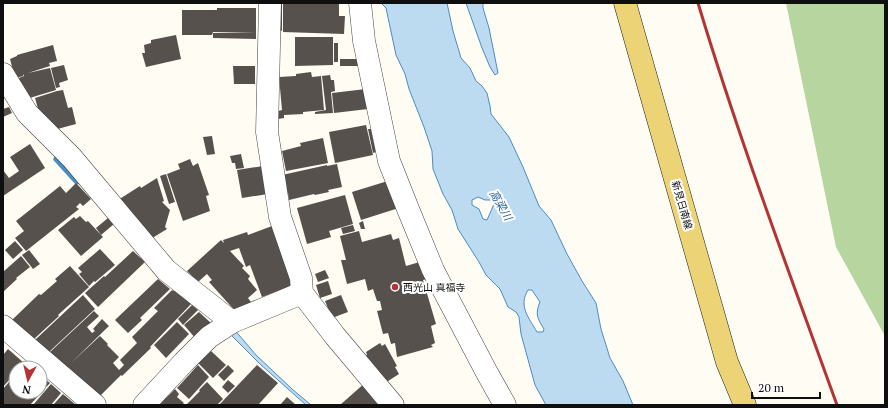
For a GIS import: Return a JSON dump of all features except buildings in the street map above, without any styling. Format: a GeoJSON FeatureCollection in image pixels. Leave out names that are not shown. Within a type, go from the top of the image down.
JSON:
{"type":"FeatureCollection","features":[{"type":"Feature","properties":{"kind":"main road","name":"新見日南線"},"geometry":{"type":"LineString","coordinates":[[625,3],[727,362],[745,405]]}},
{"type":"Feature","properties":{"kind":"street"},"geometry":{"type":"LineString","coordinates":[[270,3],[267,132],[280,217],[301,278],[302,293],[335,336],[394,405]]}},
{"type":"Feature","properties":{"kind":"street"},"geometry":{"type":"LineString","coordinates":[[360,3],[364,40],[389,161],[434,270],[505,405]]}},
{"type":"Feature","properties":{"kind":"street"},"geometry":{"type":"LineString","coordinates":[[3,74],[27,113],[72,158],[166,270],[232,322]]}},
{"type":"Feature","properties":{"kind":"street"},"geometry":{"type":"LineString","coordinates":[[144,405],[209,337],[232,322],[302,293]]}},
{"type":"Feature","properties":{"kind":"street"},"geometry":{"type":"LineString","coordinates":[[3,326],[95,405]]}},
{"type":"Feature","properties":{"kind":"green space"},"geometry":{"type":"Polygon","coordinates":[[[786,3],[885,3],[885,336],[836,247],[786,3]]]}},
{"type":"Feature","properties":{"kind":"water","name":"高梁川"},"geometry":{"type":"Polygon","coordinates":[[[381,3],[447,3],[461,58],[470,68],[476,81],[487,93],[491,114],[509,137],[539,206],[551,220],[567,254],[596,303],[601,329],[610,358],[623,381],[633,405],[546,405],[535,385],[521,334],[519,317],[516,312],[508,307],[500,289],[486,275],[458,229],[452,210],[443,194],[433,169],[432,151],[424,127],[409,89],[405,74],[396,55],[386,8],[381,3]],[[478,197],[472,200],[472,205],[479,209],[483,219],[487,220],[494,204],[492,200],[485,200],[478,197]],[[528,290],[525,296],[524,307],[537,332],[543,332],[544,329],[538,316],[540,302],[532,290],[528,290]]]}},
{"type":"Feature","properties":{"kind":"water"},"geometry":{"type":"Polygon","coordinates":[[[466,3],[483,3],[498,73],[495,75],[482,48],[466,3]]]}},
{"type":"Feature","properties":{"kind":"water"},"geometry":{"type":"Polygon","coordinates":[[[233,328],[256,355],[311,405],[306,405],[260,364],[228,332],[233,328]]]}},
{"type":"Feature","properties":{"kind":"waterway"},"geometry":{"type":"LineString","coordinates":[[57,159],[77,181]]}},
{"type":"Feature","properties":{"kind":"railway"},"geometry":{"type":"LineString","coordinates":[[698,3],[747,155],[837,405]]}},
{"type":"Feature","properties":{"kind":"place","name":"西光山 真福寺"},"geometry":{"type":"Point","coordinates":[395,287]}}]}
